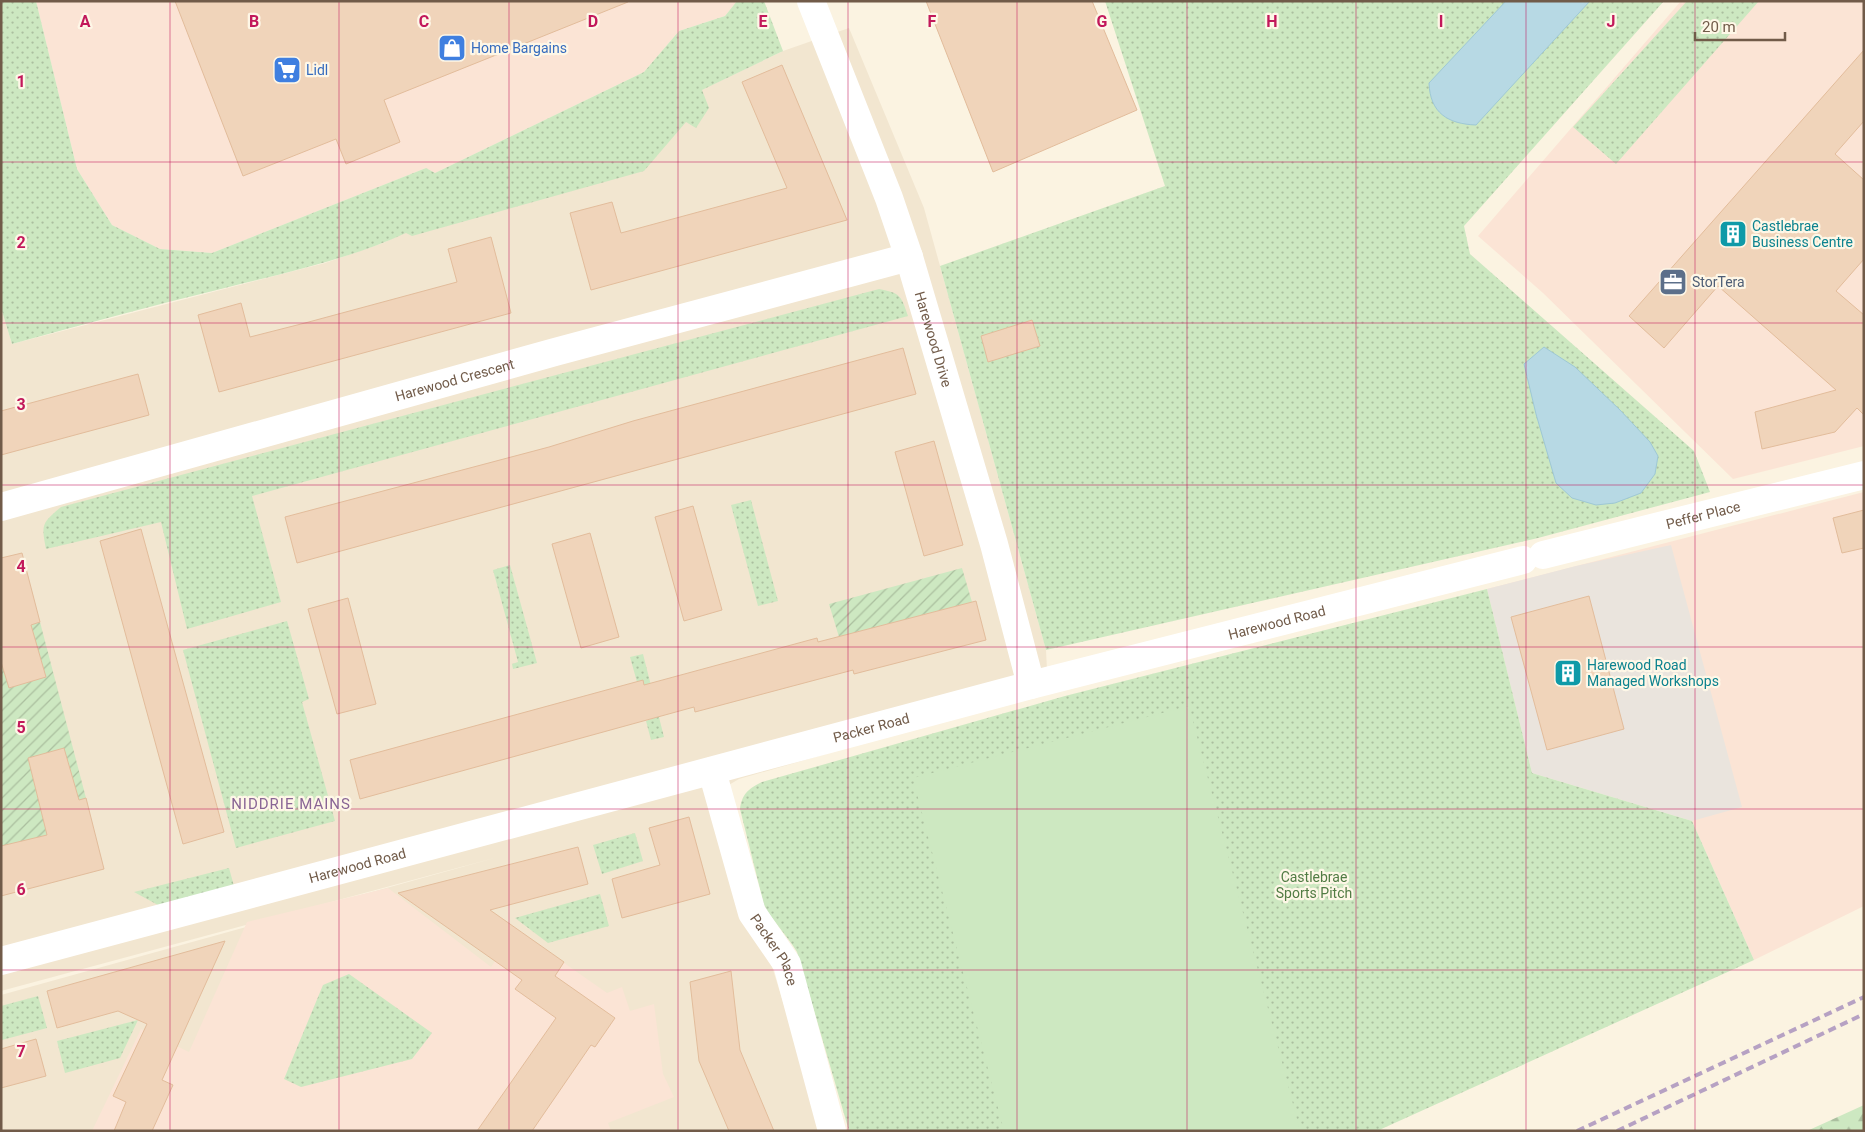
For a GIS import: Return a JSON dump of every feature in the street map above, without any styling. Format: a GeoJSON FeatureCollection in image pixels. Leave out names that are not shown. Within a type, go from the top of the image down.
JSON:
{"type":"FeatureCollection","features":[{"type":"Feature","properties":{"kind":"street","name":"Harewood Drive"},"geometry":{"type":"LineString","coordinates":[[811,1],[889,198],[909,257],[994,544],[1031,685]]}},
{"type":"Feature","properties":{"kind":"street","name":"Harewood Crescent"},"geometry":{"type":"LineString","coordinates":[[1,507],[555,352],[909,257]]}},
{"type":"Feature","properties":{"kind":"street","name":"Peffer Place"},"geometry":{"type":"LineString","coordinates":[[1533,557],[1864,475]]}},
{"type":"Feature","properties":{"kind":"street","name":"Harewood Road"},"geometry":{"type":"LineString","coordinates":[[1031,685],[1533,557]]}},
{"type":"Feature","properties":{"kind":"street","name":"Packer Road"},"geometry":{"type":"LineString","coordinates":[[712,771],[1031,685]]}},
{"type":"Feature","properties":{"kind":"street","name":"Harewood Road"},"geometry":{"type":"LineString","coordinates":[[1,961],[712,771]]}},
{"type":"Feature","properties":{"kind":"street","name":"Packer Place"},"geometry":{"type":"LineString","coordinates":[[712,771],[752,912],[787,964],[832,1131]]}},
{"type":"Feature","properties":{"kind":"shaded area"},"geometry":{"type":"Polygon","coordinates":[[[36,1],[737,1],[725,16],[679,31],[644,72],[435,173],[426,168],[212,253],[160,249],[112,225],[77,169],[36,1]]]}},
{"type":"Feature","properties":{"kind":"shaded area"},"geometry":{"type":"Polygon","coordinates":[[[1681,1],[1864,1],[1864,446],[1733,479],[1543,293],[1478,236],[1681,1]]]}},
{"type":"Feature","properties":{"kind":"shaded area"},"geometry":{"type":"Polygon","coordinates":[[[849,28],[924,208],[1046,650],[1048,690],[739,779],[722,789],[770,960],[823,1131],[1,1131],[1,995],[498,857],[1,991],[1,308],[12,344],[325,263],[383,243],[783,51],[849,28]]]}},
{"type":"Feature","properties":{"kind":"shaded area"},"geometry":{"type":"Polygon","coordinates":[[[1864,492],[1864,906],[1754,960],[1692,821],[1487,589],[1864,492]]]}},
{"type":"Feature","properties":{"kind":"shaded area"},"geometry":{"type":"Polygon","coordinates":[[[1671,545],[1742,807],[1692,821],[1532,773],[1487,589],[1576,566],[1671,545]]]}},
{"type":"Feature","properties":{"kind":"shaded area"},"geometry":{"type":"Polygon","coordinates":[[[388,888],[491,967],[517,930],[607,993],[622,987],[630,1011],[654,1004],[663,1074],[674,1097],[608,1123],[611,1131],[92,1131],[141,1029],[189,1052],[247,922],[388,888]]]}},
{"type":"Feature","properties":{"kind":"green space"},"geometry":{"type":"Polygon","coordinates":[[[1,1],[36,1],[77,169],[112,225],[160,249],[212,253],[426,168],[435,173],[644,72],[679,31],[725,16],[737,1],[764,1],[783,51],[702,90],[709,108],[696,128],[686,122],[644,171],[412,236],[406,233],[384,243],[315,265],[12,344],[1,308],[1,1]]]}},
{"type":"Feature","properties":{"kind":"green space"},"geometry":{"type":"Polygon","coordinates":[[[1105,1],[1664,1],[1464,226],[1470,254],[1694,451],[1710,492],[1538,538],[1046,650],[940,266],[1165,186],[1105,1]]]}},
{"type":"Feature","properties":{"kind":"green space"},"geometry":{"type":"Polygon","coordinates":[[[1687,1],[1759,1],[1616,164],[1573,127],[1687,1]]]}},
{"type":"Feature","properties":{"kind":"green space"},"geometry":{"type":"Polygon","coordinates":[[[879,289],[899,296],[908,316],[252,496],[281,602],[187,629],[161,522],[46,549],[44,525],[61,507],[879,289]]]}},
{"type":"Feature","properties":{"kind":"green space"},"geometry":{"type":"Polygon","coordinates":[[[751,500],[778,601],[758,606],[731,505],[751,500]]]}},
{"type":"Feature","properties":{"kind":"green space"},"geometry":{"type":"Polygon","coordinates":[[[510,565],[537,663],[513,669],[512,664],[518,662],[493,570],[510,565]]]}},
{"type":"Feature","properties":{"kind":"green space"},"geometry":{"type":"Polygon","coordinates":[[[962,568],[972,602],[839,637],[829,604],[962,568]]]}},
{"type":"Feature","properties":{"kind":"green space","name":"Castlebrae Sports Pitch"},"geometry":{"type":"Polygon","coordinates":[[[1487,589],[1532,773],[1692,821],[1754,960],[1377,1131],[849,1131],[797,952],[764,905],[740,809],[742,799],[749,790],[762,782],[1065,696],[1487,589]]]}},
{"type":"Feature","properties":{"kind":"green space"},"geometry":{"type":"Polygon","coordinates":[[[287,621],[309,699],[302,702],[335,821],[236,848],[183,650],[287,621]]]}},
{"type":"Feature","properties":{"kind":"green space"},"geometry":{"type":"Polygon","coordinates":[[[40,622],[86,798],[48,835],[1,847],[1,632],[40,622]]]}},
{"type":"Feature","properties":{"kind":"green space"},"geometry":{"type":"Polygon","coordinates":[[[643,654],[664,737],[651,740],[646,721],[653,718],[643,681],[637,682],[630,657],[643,654]]]}},
{"type":"Feature","properties":{"kind":"green space"},"geometry":{"type":"Polygon","coordinates":[[[1189,706],[1300,1131],[1004,1131],[913,778],[1189,706]]]}},
{"type":"Feature","properties":{"kind":"green space"},"geometry":{"type":"Polygon","coordinates":[[[635,833],[643,861],[602,874],[593,845],[635,833]]]}},
{"type":"Feature","properties":{"kind":"green space"},"geometry":{"type":"Polygon","coordinates":[[[229,868],[234,886],[158,905],[134,892],[229,868]]]}},
{"type":"Feature","properties":{"kind":"green space"},"geometry":{"type":"Polygon","coordinates":[[[600,894],[609,926],[548,943],[515,918],[600,894]]]}},
{"type":"Feature","properties":{"kind":"green space"},"geometry":{"type":"Polygon","coordinates":[[[349,974],[432,1033],[412,1059],[301,1087],[284,1079],[323,985],[349,974]]]}},
{"type":"Feature","properties":{"kind":"green space"},"geometry":{"type":"Polygon","coordinates":[[[38,996],[47,1028],[2,1040],[1,1006],[38,996]]]}},
{"type":"Feature","properties":{"kind":"green space"},"geometry":{"type":"Polygon","coordinates":[[[138,1020],[120,1058],[65,1073],[57,1041],[138,1020]]]}},
{"type":"Feature","properties":{"kind":"green space"},"geometry":{"type":"Polygon","coordinates":[[[1864,1105],[1864,1131],[1807,1131],[1864,1105]]]}},
{"type":"Feature","properties":{"kind":"water"},"geometry":{"type":"Polygon","coordinates":[[[1506,1],[1590,1],[1476,125],[1449,119],[1442,115],[1433,102],[1429,83],[1506,1]]]}},
{"type":"Feature","properties":{"kind":"water"},"geometry":{"type":"Polygon","coordinates":[[[1544,347],[1575,367],[1650,442],[1658,456],[1655,474],[1641,493],[1615,503],[1596,505],[1572,498],[1556,483],[1524,364],[1544,347]]]}},
{"type":"Feature","properties":{"kind":"building","name":"Lidl"},"geometry":{"type":"Polygon","coordinates":[[[175,1],[628,2],[384,100],[400,142],[346,164],[336,139],[243,176],[175,1]]]}},
{"type":"Feature","properties":{"kind":"building"},"geometry":{"type":"Polygon","coordinates":[[[926,1],[1092,1],[1137,110],[993,172],[926,1]]]}},
{"type":"Feature","properties":{"kind":"building","name":"Castlebrae Business Centre"},"geometry":{"type":"Polygon","coordinates":[[[1864,50],[1864,121],[1835,154],[1864,180],[1864,259],[1836,291],[1864,315],[1864,415],[1857,408],[1835,432],[1762,449],[1755,412],[1836,390],[1718,286],[1664,348],[1629,316],[1864,50]]]}},
{"type":"Feature","properties":{"kind":"building"},"geometry":{"type":"Polygon","coordinates":[[[782,65],[847,220],[591,290],[570,213],[612,202],[621,233],[787,188],[742,82],[782,65]]]}},
{"type":"Feature","properties":{"kind":"building"},"geometry":{"type":"Polygon","coordinates":[[[491,237],[511,313],[219,392],[198,315],[241,303],[250,337],[305,323],[457,282],[448,249],[491,237]]]}},
{"type":"Feature","properties":{"kind":"building"},"geometry":{"type":"Polygon","coordinates":[[[1032,320],[1040,346],[988,362],[981,336],[1032,320]]]}},
{"type":"Feature","properties":{"kind":"building"},"geometry":{"type":"Polygon","coordinates":[[[903,348],[916,394],[297,563],[285,517],[549,447],[633,421],[903,348]]]}},
{"type":"Feature","properties":{"kind":"building"},"geometry":{"type":"Polygon","coordinates":[[[138,374],[149,415],[1,455],[1,411],[138,374]]]}},
{"type":"Feature","properties":{"kind":"building"},"geometry":{"type":"Polygon","coordinates":[[[934,441],[963,545],[924,556],[895,452],[934,441]]]}},
{"type":"Feature","properties":{"kind":"building"},"geometry":{"type":"Polygon","coordinates":[[[693,506],[722,610],[684,621],[655,517],[693,506]]]}},
{"type":"Feature","properties":{"kind":"building"},"geometry":{"type":"Polygon","coordinates":[[[1864,510],[1864,548],[1842,553],[1833,518],[1864,510]]]}},
{"type":"Feature","properties":{"kind":"building"},"geometry":{"type":"Polygon","coordinates":[[[141,529],[224,832],[183,844],[100,541],[141,529]]]}},
{"type":"Feature","properties":{"kind":"building"},"geometry":{"type":"Polygon","coordinates":[[[590,533],[619,637],[581,648],[552,544],[590,533]]]}},
{"type":"Feature","properties":{"kind":"building"},"geometry":{"type":"Polygon","coordinates":[[[22,553],[40,622],[31,625],[46,677],[9,688],[1,662],[1,558],[22,553]]]}},
{"type":"Feature","properties":{"kind":"building","name":"Harewood Road Managed Workshops"},"geometry":{"type":"Polygon","coordinates":[[[1589,596],[1624,729],[1547,750],[1511,617],[1589,596]]]}},
{"type":"Feature","properties":{"kind":"building"},"geometry":{"type":"Polygon","coordinates":[[[348,598],[376,704],[337,714],[308,609],[348,598]]]}},
{"type":"Feature","properties":{"kind":"building"},"geometry":{"type":"Polygon","coordinates":[[[976,601],[986,640],[854,674],[853,670],[695,712],[694,707],[360,799],[350,760],[643,680],[644,685],[817,638],[818,642],[976,601]]]}},
{"type":"Feature","properties":{"kind":"building"},"geometry":{"type":"Polygon","coordinates":[[[64,748],[79,800],[86,798],[104,869],[1,896],[1,846],[47,835],[28,758],[64,748]]]}},
{"type":"Feature","properties":{"kind":"building"},"geometry":{"type":"Polygon","coordinates":[[[689,817],[710,894],[622,918],[612,879],[660,865],[649,828],[689,817]]]}},
{"type":"Feature","properties":{"kind":"building"},"geometry":{"type":"Polygon","coordinates":[[[578,847],[588,884],[490,910],[564,962],[555,976],[615,1018],[595,1047],[591,1045],[532,1131],[477,1131],[556,1018],[515,989],[522,980],[398,893],[578,847]]]}},
{"type":"Feature","properties":{"kind":"building"},"geometry":{"type":"Polygon","coordinates":[[[225,941],[162,1080],[173,1085],[152,1131],[114,1131],[126,1102],[113,1096],[147,1024],[118,1011],[57,1028],[47,991],[225,941]]]}},
{"type":"Feature","properties":{"kind":"building"},"geometry":{"type":"Polygon","coordinates":[[[731,971],[740,1050],[774,1131],[729,1131],[699,1061],[690,982],[731,971]]]}},
{"type":"Feature","properties":{"kind":"building"},"geometry":{"type":"Polygon","coordinates":[[[36,1039],[46,1076],[1,1088],[1,1049],[36,1039]]]}},
{"type":"Feature","properties":{"kind":"railway"},"geometry":{"type":"LineString","coordinates":[[1577,1131],[1864,997]]}},
{"type":"Feature","properties":{"kind":"railway"},"geometry":{"type":"LineString","coordinates":[[1617,1131],[1864,1014]]}},
{"type":"Feature","properties":{"kind":"place","name":"Home Bargains"},"geometry":{"type":"Point","coordinates":[452,48]}},
{"type":"Feature","properties":{"kind":"place","name":"Lidl"},"geometry":{"type":"Point","coordinates":[287,70]}},
{"type":"Feature","properties":{"kind":"place","name":"Castlebrae Business Centre"},"geometry":{"type":"Point","coordinates":[1733,234]}},
{"type":"Feature","properties":{"kind":"place","name":"StorTera"},"geometry":{"type":"Point","coordinates":[1673,282]}},
{"type":"Feature","properties":{"kind":"place","name":"Harewood Road Managed Workshops"},"geometry":{"type":"Point","coordinates":[1568,673]}},
{"type":"Feature","properties":{"kind":"district","name":"NIDDRIE MAINS"},"geometry":{"type":"Point","coordinates":[291,804]}}]}
